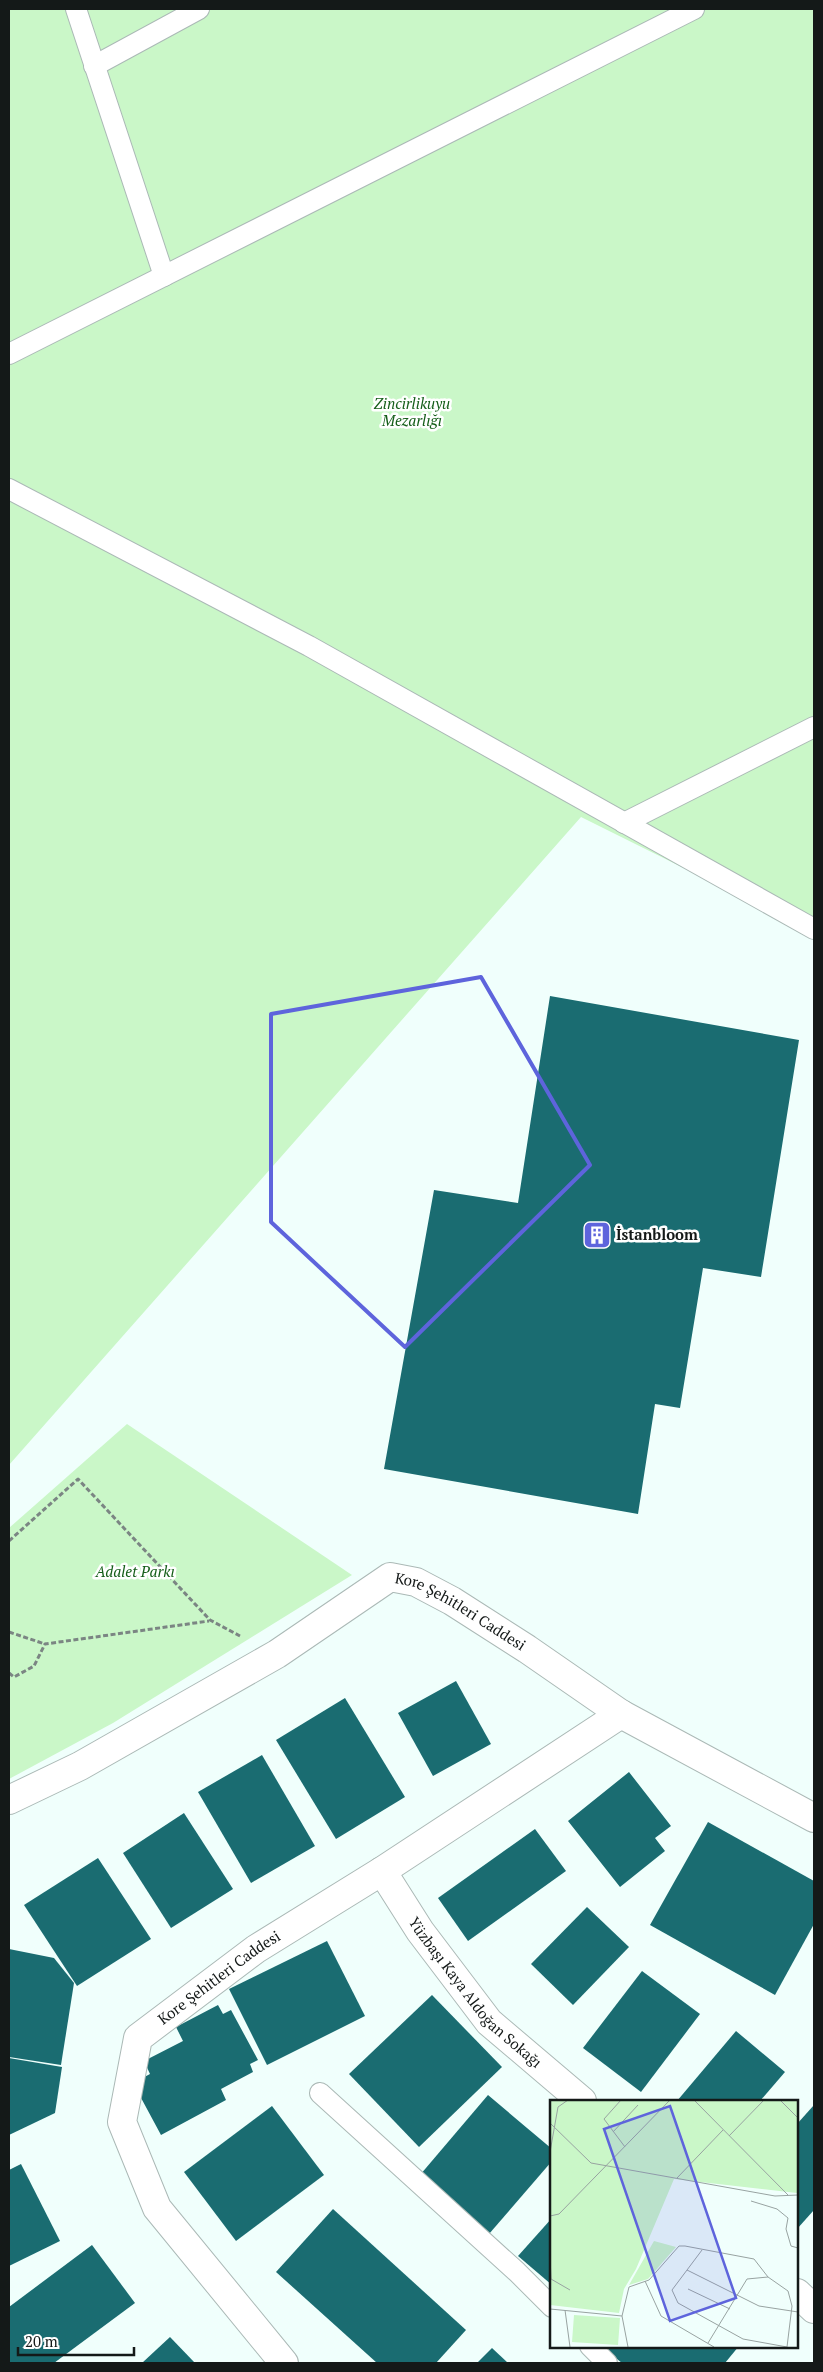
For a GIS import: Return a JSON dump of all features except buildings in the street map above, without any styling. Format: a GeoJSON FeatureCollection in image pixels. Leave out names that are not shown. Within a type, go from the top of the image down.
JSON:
{"type":"FeatureCollection","features":[{"type":"Feature","properties":{"kind":"street","name":"Kore Şehitleri Caddesi"},"geometry":{"type":"LineString","coordinates":[[9,1800],[80,1766],[277,1654],[390,1577],[416,1582],[452,1601],[527,1649],[621,1714],[814,1818]]}},
{"type":"Feature","properties":{"kind":"street","name":"Kore Şehitleri Caddesi"},"geometry":{"type":"LineString","coordinates":[[284,2363],[157,2208],[122,2122],[138,2038],[256,1949],[382,1871],[621,1714]]}},
{"type":"Feature","properties":{"kind":"street","name":"Yüzbaşı Kaya Aldoğan Sokağı"},"geometry":{"type":"LineString","coordinates":[[382,1871],[420,1931],[489,2022],[581,2100]]}},
{"type":"Feature","properties":{"kind":"street"},"geometry":{"type":"LineString","coordinates":[[798,2294],[814,2309]]}},
{"type":"Feature","properties":{"kind":"lane"},"geometry":{"type":"LineString","coordinates":[[76,9],[164,276]]}},
{"type":"Feature","properties":{"kind":"lane"},"geometry":{"type":"LineString","coordinates":[[94,66],[199,9]]}},
{"type":"Feature","properties":{"kind":"lane"},"geometry":{"type":"LineString","coordinates":[[9,354],[694,9]]}},
{"type":"Feature","properties":{"kind":"lane"},"geometry":{"type":"LineString","coordinates":[[9,489],[310,646],[814,929]]}},
{"type":"Feature","properties":{"kind":"lane"},"geometry":{"type":"LineString","coordinates":[[624,823],[814,727]]}},
{"type":"Feature","properties":{"kind":"lane"},"geometry":{"type":"LineString","coordinates":[[320,2093],[517,2272],[550,2305]]}},
{"type":"Feature","properties":{"kind":"lane"},"geometry":{"type":"LineString","coordinates":[[591,2347],[607,2363]]}},
{"type":"Feature","properties":{"kind":"path"},"geometry":{"type":"LineString","coordinates":[[9,1541],[78,1479],[210,1620],[248,1640]]}},
{"type":"Feature","properties":{"kind":"path"},"geometry":{"type":"LineString","coordinates":[[9,1632],[45,1644],[210,1620]]}},
{"type":"Feature","properties":{"kind":"path"},"geometry":{"type":"LineString","coordinates":[[9,1673],[14,1677],[34,1666],[45,1644]]}},
{"type":"Feature","properties":{"kind":"highlighted area"},"geometry":{"type":"Polygon","coordinates":[[[481,977],[590,1165],[405,1347],[271,1222],[271,1014],[481,977]]]}},
{"type":"Feature","properties":{"kind":"green space","name":"Zincirlikuyu Mezarlığı"},"geometry":{"type":"Polygon","coordinates":[[[9,9],[814,9],[814,933],[581,817],[9,1465],[9,9]]]}},
{"type":"Feature","properties":{"kind":"green space","name":"Adalet Parkı"},"geometry":{"type":"Polygon","coordinates":[[[127,1424],[352,1575],[113,1723],[9,1779],[9,1528],[127,1424]]]}},
{"type":"Feature","properties":{"kind":"place","name":"İstanbloom"},"geometry":{"type":"Point","coordinates":[597,1235]}}]}
